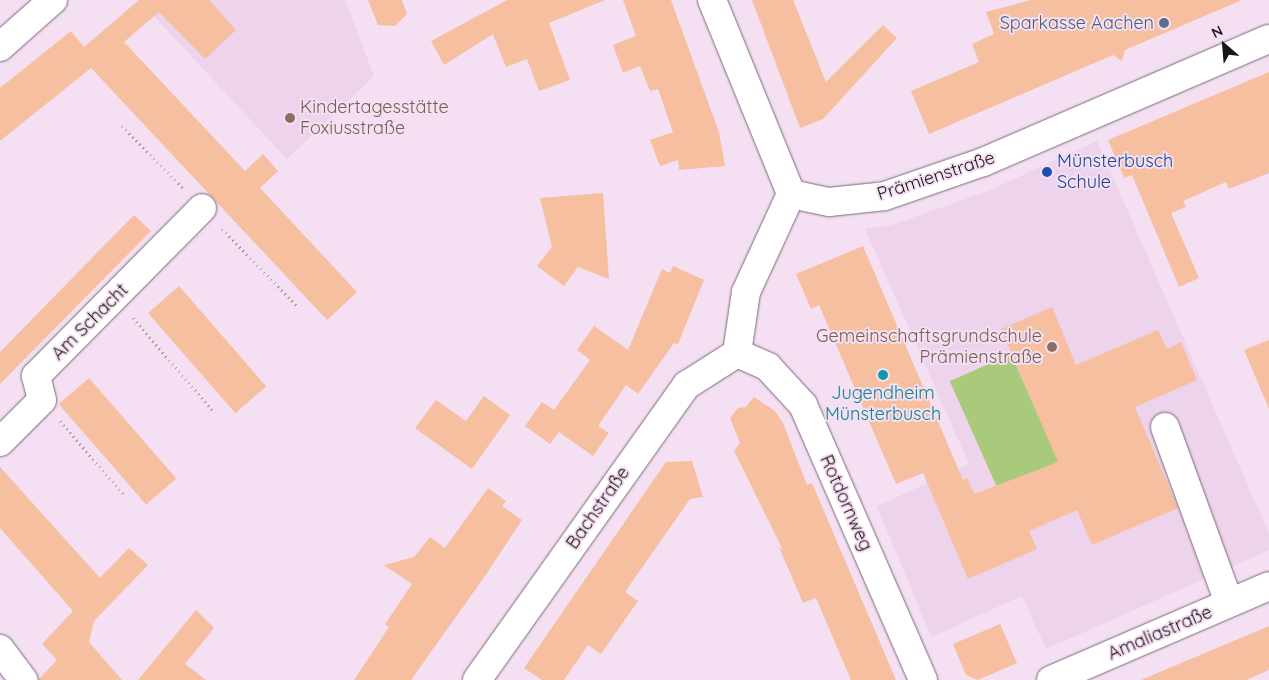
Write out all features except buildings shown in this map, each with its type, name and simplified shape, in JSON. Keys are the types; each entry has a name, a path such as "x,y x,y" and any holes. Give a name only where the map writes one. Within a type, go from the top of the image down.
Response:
{"street":[{"path":"0,47 54,0"},
{"path":"712,0 790,194 746,292 737,353"},
{"name":"Prämienstraße","path":"790,194 829,202 885,196 983,162 1269,39"},
{"name":"Am Schacht","path":"42,400 36,376 202,208"},
{"name":"Bachstraße","path":"477,680 687,385 737,353"},
{"name":"Rotdornweg","path":"737,353 768,367 803,405 923,680"},
{"path":"0,442 42,400"},
{"path":"1165,427 1229,603"},
{"name":"Amaliastraße","path":"1051,680 1269,586"},
{"path":"0,649 23,680"}],"path":[{"path":"115,296 212,410"},
{"path":"42,400 124,495"}],"shaded area":[{"name":"Kindertagesstätte Foxiusstraße","path":"139,0 345,0 374,76 287,159"},
{"name":"Gemeinschaftsgrundschule Prämienstraße","path":"1097,141 1269,534 1269,550 1046,649 1022,596 931,637 877,506 969,464 865,229 892,225 988,191"}],"green space":[{"path":"1011,354 1059,462 998,489 950,381"}],"place":[{"name":"Sparkasse Aachen","path":"1164,23"},
{"name":"Kindertagesstätte Foxiusstraße","path":"290,118"},
{"name":"Münsterbusch Schule","path":"1047,172"},
{"name":"Gemeinschaftsgrundschule Prämienstraße","path":"1052,347"},
{"name":"Jugendheim Münsterbusch","path":"883,375"}]}
